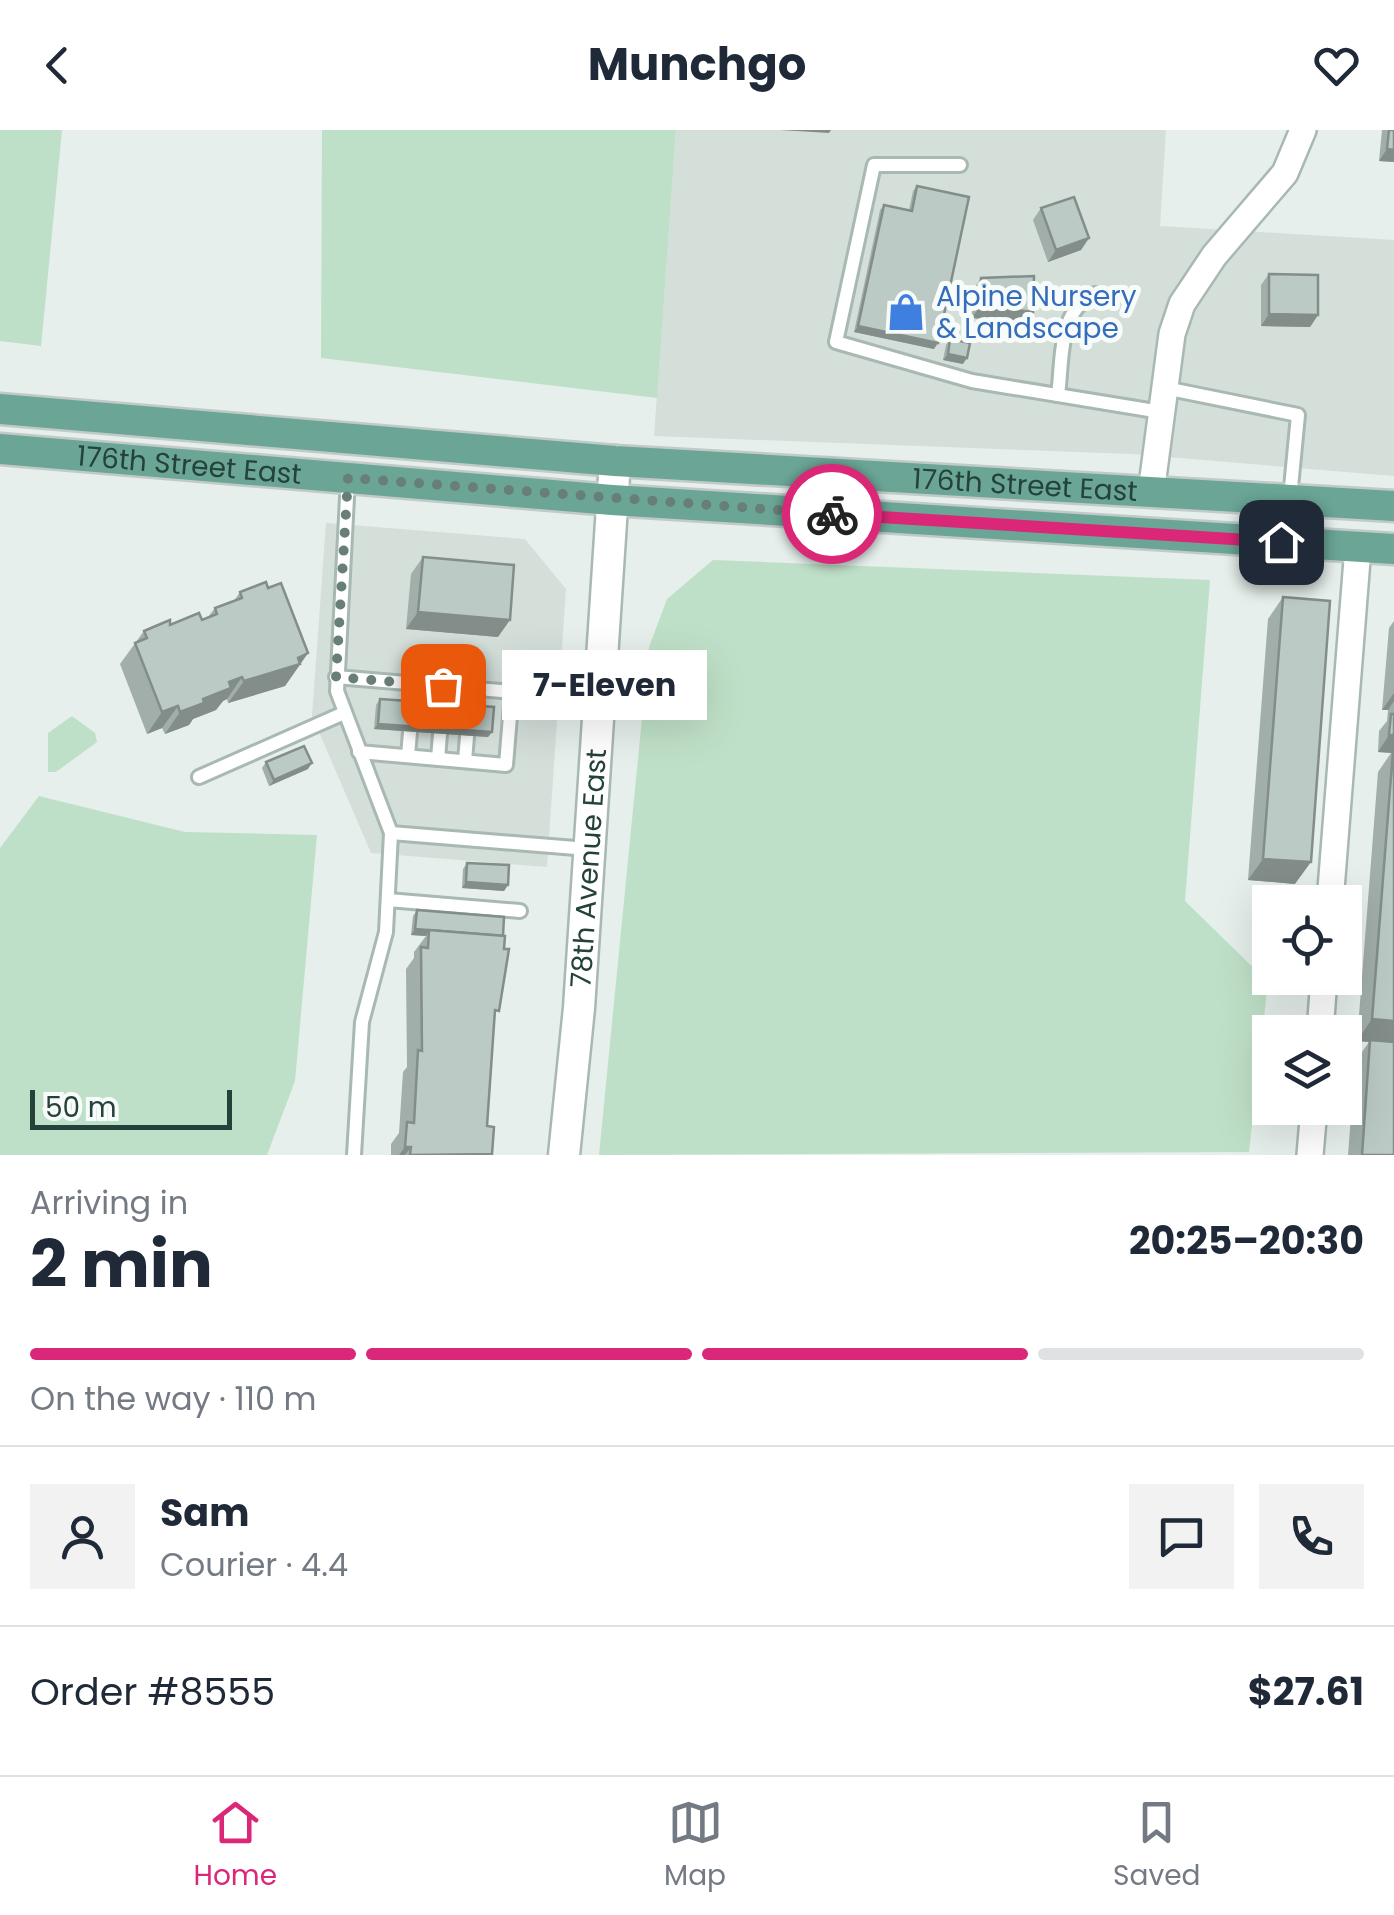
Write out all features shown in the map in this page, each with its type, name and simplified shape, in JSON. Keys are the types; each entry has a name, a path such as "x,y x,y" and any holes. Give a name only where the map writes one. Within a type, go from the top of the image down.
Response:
{"main road":[{"name":"176th Street East","path":"0,409 615,462 1394,506"},
{"name":"176th Street East","path":"0,449 612,500 1394,549"}],"street":[{"path":"1151,492 1172,334 1182,304 1214,256 1284,172 1303,130"},
{"name":"78th Avenue East","path":"564,1155 615,462"},
{"path":"1331,885 1358,547"},
{"path":"1310,1155 1313,1125"}],"lane":[{"path":"960,165 874,165 836,342 954,377 1058,395 1163,400 1298,415 1290,500"},
{"path":"1058,395 1068,318 1096,294"},
{"path":"348,478 336,677 344,713 391,833 386,932 362,1022 354,1155"},
{"path":"336,677 470,695 512,692 506,765 359,752"},
{"path":"199,778 344,713"},
{"path":"408,756 410,732"},
{"path":"438,759 440,734"},
{"path":"465,761 467,736"},
{"path":"391,833 589,849"},
{"path":"388,900 520,911"}],"shaded area":[{"name":"Alpine Nursery & Landscape","path":"676,130 1166,130 1160,226 1394,240 1394,476 1131,454 654,436"},
{"path":"326,523 525,539 566,589 547,867 371,853 312,716"}],"green space":[{"path":"0,130 62,130 41,346 0,341"},
{"path":"322,130 676,130 657,398 321,358"},
{"path":"713,560 1210,580 1185,901 1252,966 1252,995 1267,995 1264,1015 1252,1015 1249,1152 599,1155 649,647 667,599"},
{"path":"72,716 95,733 97,742 56,772 48,772 48,733"},
{"path":"39,796 185,832 317,835 295,1081 267,1155 0,1155 0,848"}],"building":[{"path":"1389,130 1394,130 1394,150 1387,149"},
{"path":"917,186 969,197 938,343 858,326 884,205 912,211"},
{"path":"1074,197 1089,238 1056,250 1041,208"},
{"path":"1269,274 1318,275 1318,315 1269,314"},
{"path":"1034,276 1033,312 980,306 981,278"},
{"path":"950,339 970,343 967,358 948,354"},
{"path":"423,557 514,565 510,620 418,612"},
{"path":"266,582 268,588 281,583 308,653 298,658 300,664 244,681 242,677 229,682 231,688 203,699 204,703 180,712 178,706 162,712 135,643 147,638 144,631 199,613 202,620 217,614 215,608 242,598 240,592"},
{"path":"1283,597 1330,601 1311,862 1263,859"},
{"path":"380,699 494,707 492,732 378,724"},
{"path":"1394,714 1394,735 1389,735"},
{"path":"304,746 312,763 274,780 266,762"},
{"path":"1394,751 1394,1021 1372,1019"},
{"path":"467,863 509,865 508,885 466,882"},
{"path":"417,910 504,917 503,936 415,929"},
{"path":"429,930 505,936 504,949 509,949 499,1011 495,1010 487,1126 494,1127 492,1154 410,1155 411,1147 405,1147 407,1122 414,1123 418,1050 422,1051 421,947 428,948"},
{"path":"1370,1040 1394,1042 1394,1155 1362,1155"}],"way so far":[{"path":"443,686 336,677 348,478 832,514"}],"place":[{"name":"Alpine Nursery & Landscape","path":"906,312"},
{"name":"7-Eleven","path":"443,686"}],"route":[{"path":"832,514 1281,542"}]}
